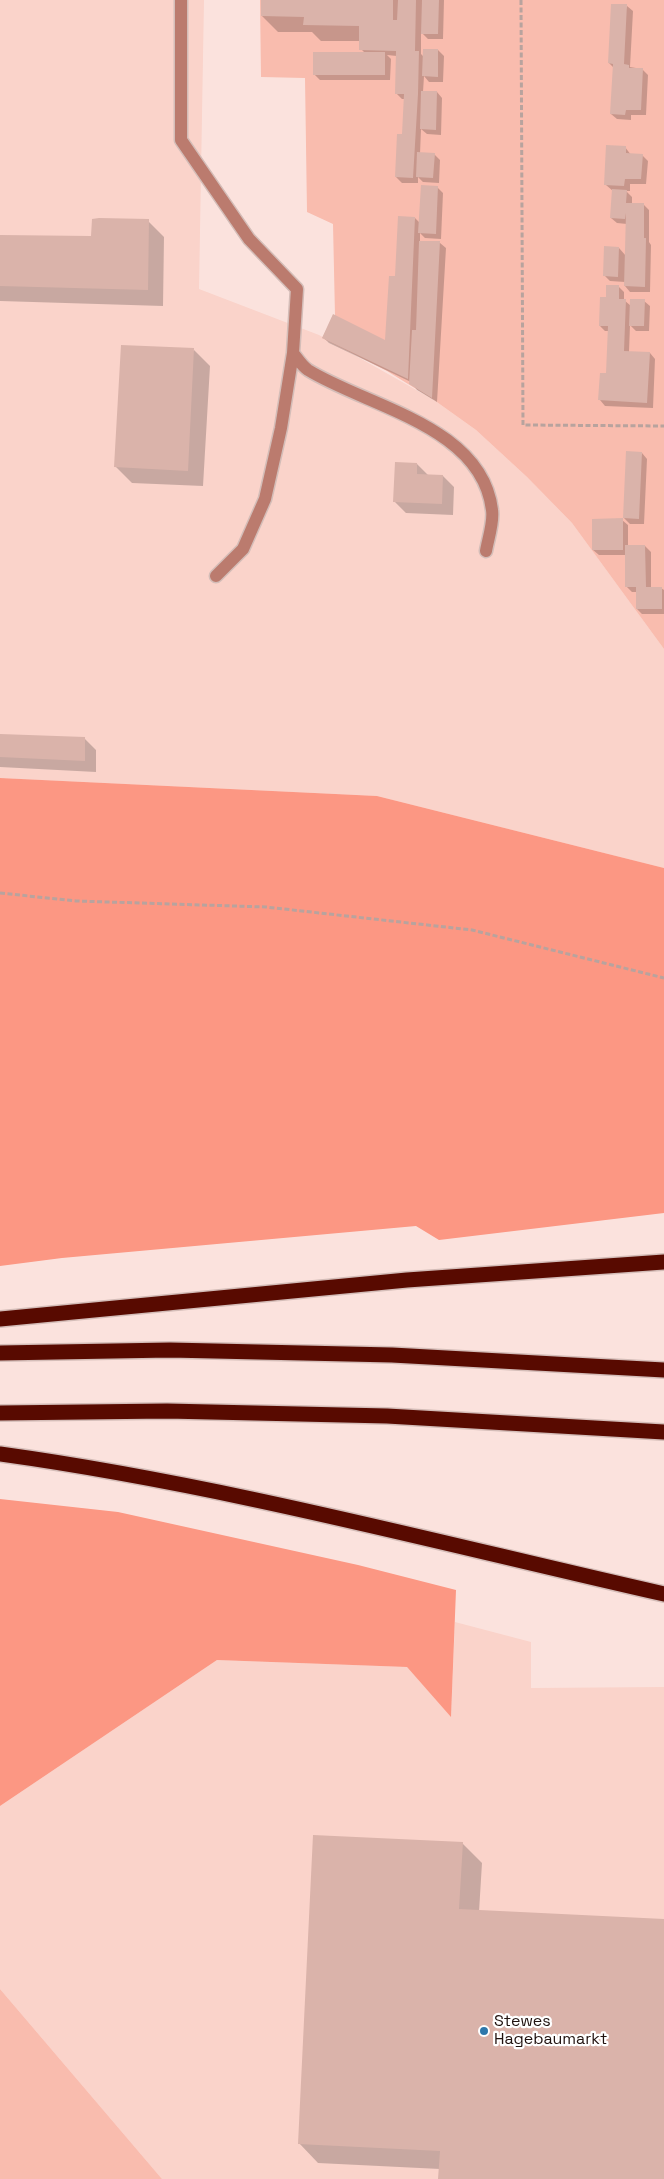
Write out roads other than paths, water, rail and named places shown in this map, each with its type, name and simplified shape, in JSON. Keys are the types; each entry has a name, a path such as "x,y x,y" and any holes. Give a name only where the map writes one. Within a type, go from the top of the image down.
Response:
{"highway":[{"path":"0,1319 407,1280 664,1262"},
{"path":"0,1353 170,1350 382,1355 664,1370"},
{"path":"0,1414 167,1411 387,1416 664,1432"},
{"path":"0,1454 163,1481 312,1512 664,1594"}],"lane":[{"path":"182,0 180,140 249,238 297,289 293,353 281,428 265,499 242,549 216,576"},
{"path":"293,353 306,369 421,423 460,450 483,478 492,511 486,551"}],"place":[{"name":"Stewes Hagebaumarkt","path":"484,2031"}]}
